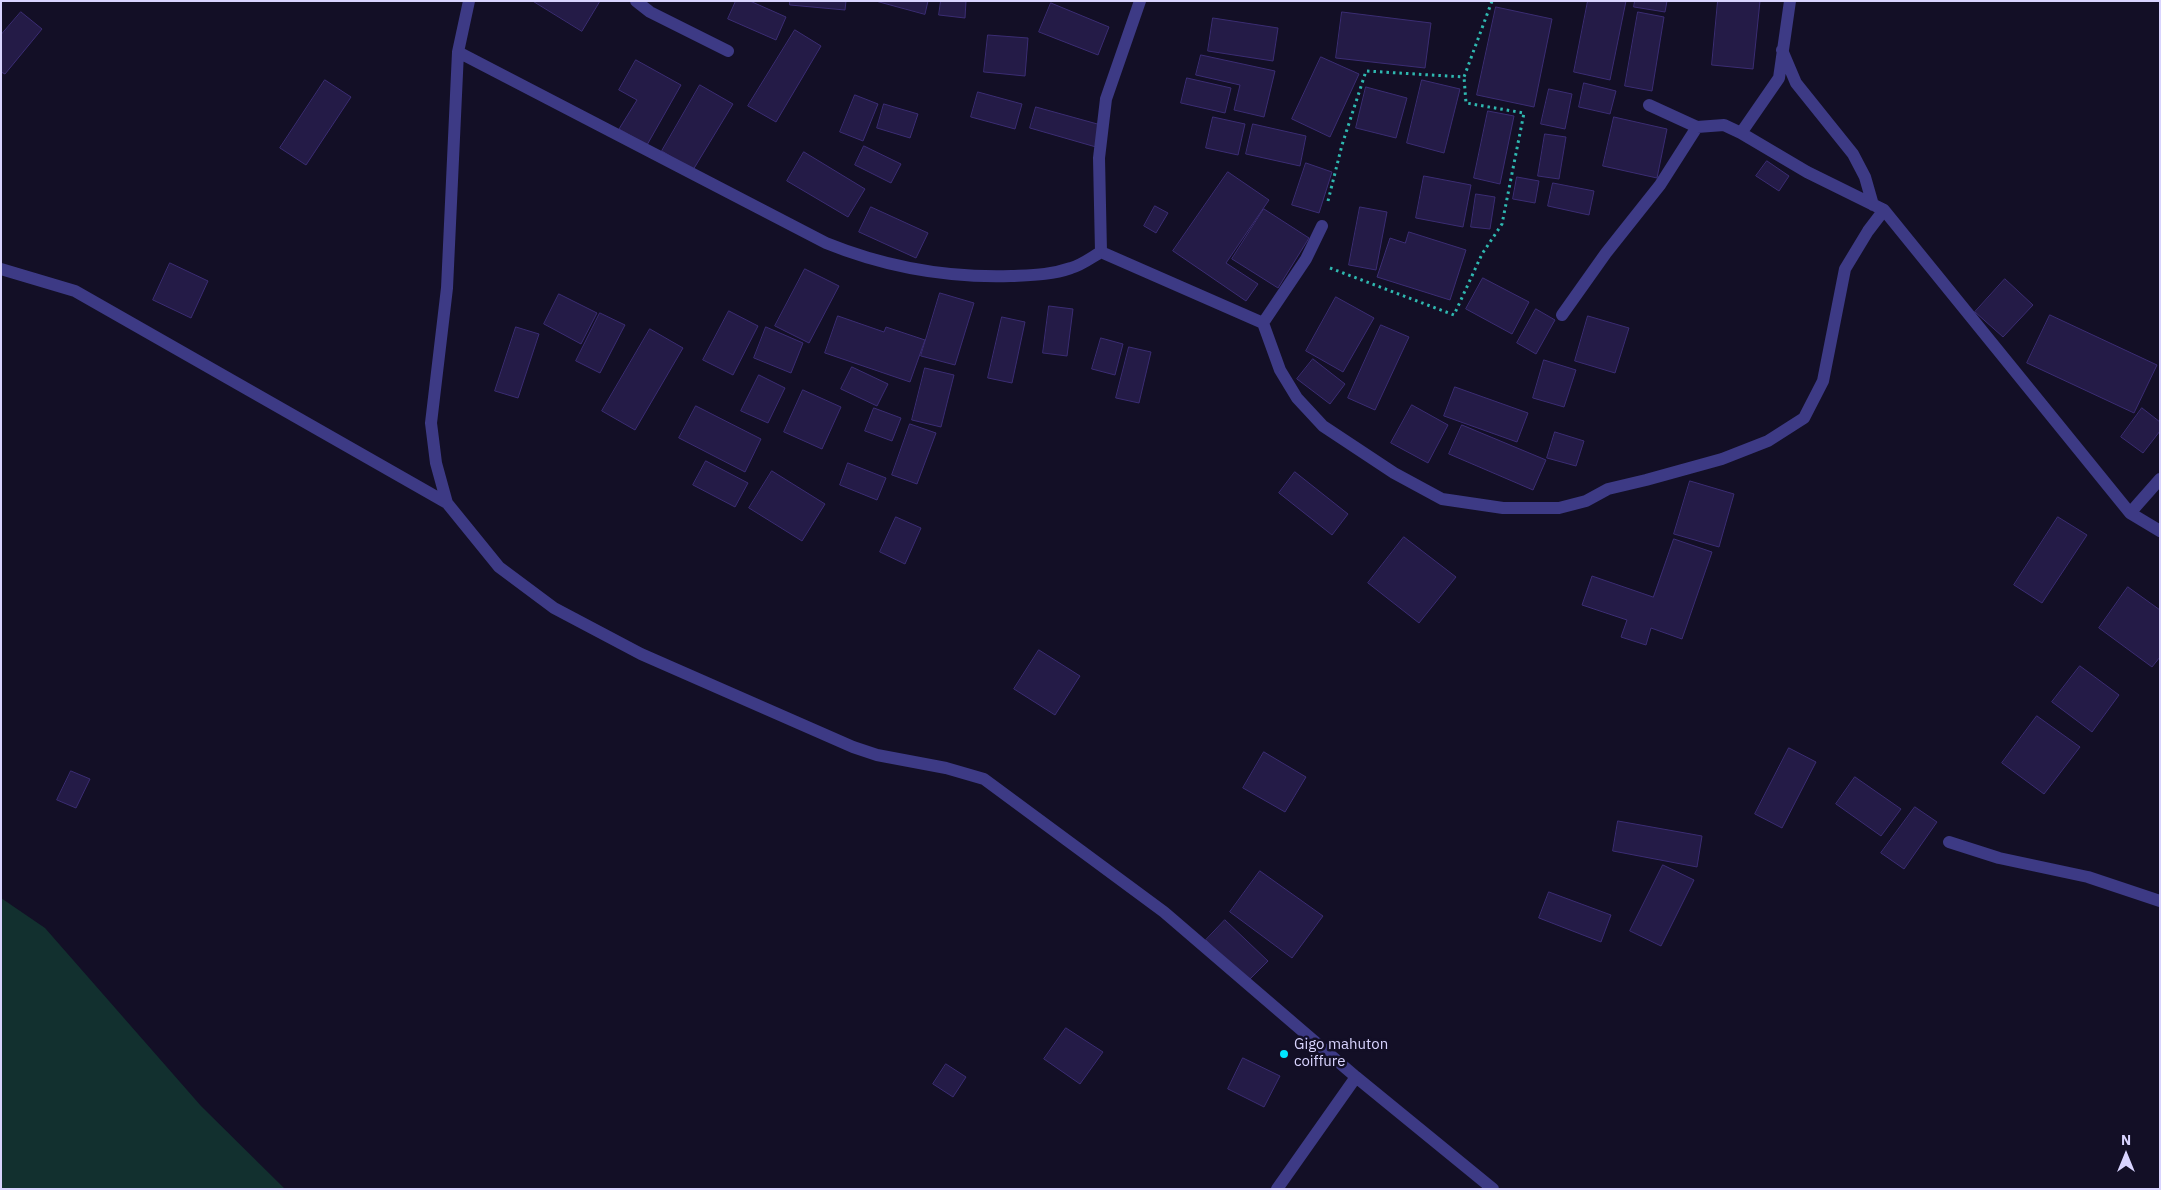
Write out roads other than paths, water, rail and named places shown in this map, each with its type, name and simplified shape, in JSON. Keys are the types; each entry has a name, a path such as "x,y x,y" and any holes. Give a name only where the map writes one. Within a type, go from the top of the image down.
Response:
{"street":[{"path":"448,503 436,463 431,423 447,288 458,52 470,1"},
{"path":"636,1 650,12 728,51"},
{"path":"1101,252 1099,158 1106,99 1140,1"},
{"path":"1741,133 1779,78 1790,1"},
{"path":"1782,50 1796,83 1853,154 1879,208 2130,513 2160,531"},
{"path":"458,52 826,243 874,260 928,272 978,277 1045,275 1073,268 1101,252"},
{"path":"1649,105 1697,127 1724,125 1807,172 1879,208"},
{"path":"1562,315 1606,253 1660,185 1697,127"},
{"path":"1101,252 1263,323 1280,370 1297,398 1323,426 1394,473 1442,499 1503,508 1558,508 1586,501 1608,489 1722,459 1768,440 1804,418 1823,381 1845,269 1868,231 1879,208"},
{"path":"1263,323 1306,259 1322,226"},
{"path":"1,269 75,291 448,503 499,567 554,608 641,654 853,746 878,755 946,768 984,779 1164,912 1356,1077 1493,1189"},
{"path":"2130,513 2160,479"},
{"path":"1949,842 1999,858 2088,877 2160,901"},
{"path":"1277,1189 1356,1077"}],"place":[{"name":"Gigo mahuton coiffure","path":"1284,1054"}]}
